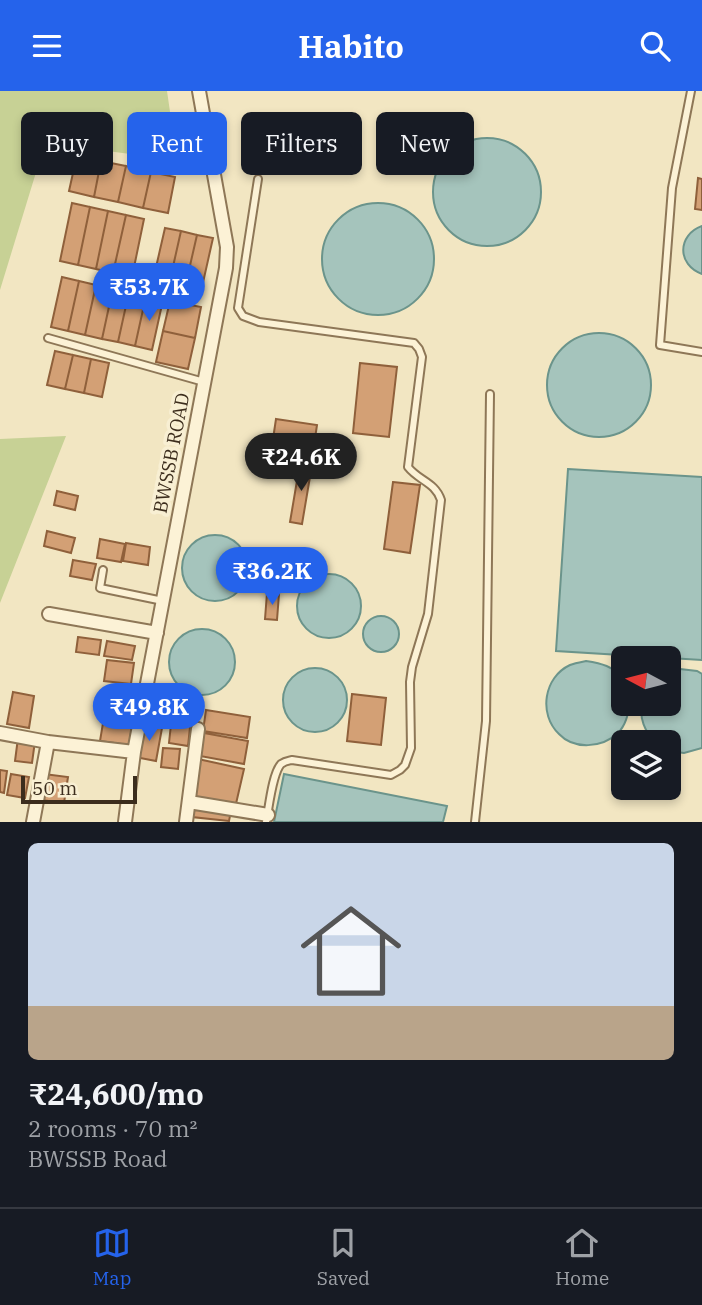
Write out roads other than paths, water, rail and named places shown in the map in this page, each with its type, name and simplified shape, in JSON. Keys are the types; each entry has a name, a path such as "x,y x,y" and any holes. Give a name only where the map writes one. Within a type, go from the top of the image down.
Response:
{"street":[{"name":"BWSSB ROAD","path":"125,822 134,752 226,268 227,247 200,91"},
{"path":"49,614 157,633"},
{"path":"186,822 198,729"},
{"path":"0,733 48,742 134,752"},
{"path":"33,822 48,742"},
{"path":"189,802 267,818"}],"lane":[{"path":"691,91 672,188 660,345 702,352"},
{"path":"258,179 238,308 243,316 259,322 414,343 422,357 408,467 414,475 436,488 441,500 428,614 412,667 411,748 405,765 391,775 292,760 284,762 276,773 267,818"},
{"path":"48,338 204,382"},
{"path":"475,822 486,720 490,394"},
{"path":"103,570 100,588 163,601"}],"water":[{"path":"476,139 498,139 517,147 532,162 540,181 540,203 532,222 517,237 498,245 476,245 457,237 442,222 434,203 436,175 474,175"},
{"path":"378,203 400,207 418,219 430,237 434,259 430,281 418,299 400,311 378,315 356,311 338,299 326,281 322,259 326,237 338,219 356,207"},
{"path":"702,226 702,274 688,264 683,250 688,236"},
{"path":"599,333 619,337 636,348 647,365 651,385 647,405 636,422 619,433 599,437 579,433 562,422 551,405 547,385 551,365 562,348 579,337"},
{"path":"568,469 702,477 702,660 681,659 681,646 611,646 611,654 556,651"},
{"path":"215,535 228,538 238,545 245,555 248,568 245,581 238,591 228,598 215,601 202,598 192,591 185,581 182,568 185,555 192,545 202,538"},
{"path":"323,574 335,574 352,583 359,594 359,618 352,629 335,638 323,638 311,633 302,624 297,612 297,600 302,588 311,579"},
{"path":"381,616 394,621 399,634 394,647 381,652 368,647 363,634 368,621"},
{"path":"202,629 215,632 225,639 232,649 235,662 232,675 225,685 215,692 202,695 189,692 179,685 172,675 169,662 172,649 179,639 189,632"},
{"path":"586,661 611,668 611,716 627,716 620,730 611,730 611,738 604,742 588,745 572,743 552,726 546,707 547,697 554,678 570,665"},
{"path":"315,668 327,670 338,677 345,688 345,712 338,723 327,730 315,732 303,730 292,723 285,712 283,700 285,688 292,677 303,670"},
{"path":"681,669 702,674 702,748 681,753 681,730 646,730 641,716 681,716"},
{"path":"284,774 447,806 443,822 274,822"}]}
